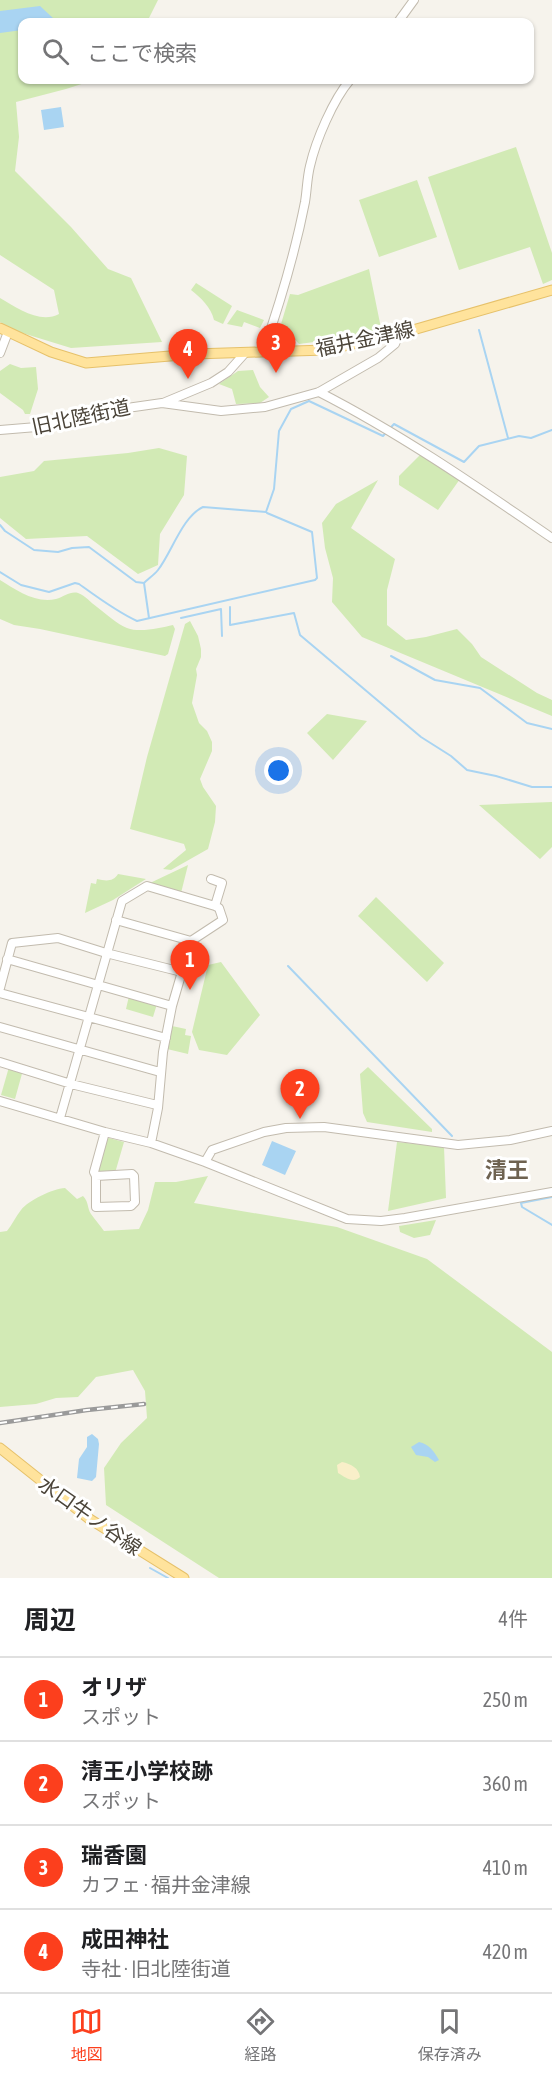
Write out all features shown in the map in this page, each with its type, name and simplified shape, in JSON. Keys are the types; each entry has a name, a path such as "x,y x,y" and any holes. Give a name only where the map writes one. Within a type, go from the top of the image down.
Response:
{"main road":[{"name":"福井金津線","path":"4,330 51,352 86,363 194,354 326,350 399,334 552,290"},
{"name":"水口牛ノ谷線","path":"0,1448 88,1518 184,1578"}],"street":[{"path":"401,18 414,0"},
{"path":"263,352 285,285 305,202 310,165 329,114 346,84"},
{"path":"0,353 4,330"},
{"name":"旧北陸街道","path":"162,403 221,411 265,407 319,392 378,358 395,344 399,334"},
{"name":"旧北陸街道","path":"0,430 61,425 113,410 162,403 211,383 228,372 244,353"},
{"path":"319,392 371,419 419,448 552,538"},
{"path":"211,879 222,883 215,906"},
{"path":"60,1119 122,901 147,886 215,906 224,916 223,920 191,941 172,1006 160,1072 151,1143"},
{"path":"116,920 191,941"},
{"path":"0,988 12,943 58,938 182,972"},
{"path":"8,959 172,1006"},
{"path":"0,993 166,1038"},
{"path":"0,1027 160,1072"},
{"path":"0,1062 71,1084 157,1105"},
{"path":"0,1101 151,1143 206,1162 347,1219 381,1221 405,1218 552,1191"},
{"path":"206,1162 212,1150 264,1132 286,1128 324,1127 458,1145 510,1140 552,1131"},
{"path":"96,1176 132,1174 135,1202 131,1206 96,1207 94,1172 105,1132"}],"green space":[{"path":"0,0 158,0 149,18 18,18 18,84 82,84 16,102 19,137 15,171 71,227 108,269 131,278 162,342 71,348 19,332 0,322 0,298 36,316 52,317 59,314 54,290 0,255"},
{"path":"516,147 552,253 552,280 543,284 530,247 459,270 428,177"},
{"path":"417,180 437,237 379,257 359,200"},
{"path":"369,269 382,333 299,344 281,324 290,294 298,295"},
{"path":"196,283 232,306 223,324 214,320 208,307 191,290"},
{"path":"237,310 264,320 260,328 244,322 242,327 227,324"},
{"path":"10,364 21,368 36,367 38,389 30,414 25,414 0,393 0,371"},
{"path":"253,370 260,387 269,397 260,403 236,404 232,389 219,384 238,371"},
{"path":"159,448 187,456 184,495 160,534 158,565 138,574 87,536 26,539 0,518 0,477 34,471 44,461"},
{"path":"420,455 460,479 438,510 399,485 399,476"},
{"path":"378,480 351,528 395,559 387,590 387,625 406,640 457,629 481,657 552,700 552,716 362,637 332,602 333,578 325,548 322,523 336,504"},
{"path":"0,580 26,595 41,600 56,599 70,593 78,593 127,628 150,630 173,625 175,629 168,654 165,656 14,625 0,619"},
{"path":"190,621 198,636 201,649 192,703 199,723 207,731 212,742 212,751 200,779 216,806 215,822 208,849 171,870 163,869 186,850 184,844 130,829 147,757 185,624"},
{"path":"327,714 367,721 333,760 307,733"},
{"path":"552,802 552,847 540,859 479,805"},
{"path":"188,865 181,893 150,883"},
{"path":"118,874 146,879 113,900 85,913 91,883 96,884 97,879 112,880"},
{"path":"376,897 444,963 427,982 358,916"},
{"path":"221,962 260,1015 227,1055 199,1050 192,1032 208,965"},
{"path":"129,996 157,1004 153,1017 126,1009"},
{"path":"172,1026 186,1029 185,1035 191,1036 188,1054 167,1049"},
{"path":"9,1067 23,1070 15,1099 1,1095"},
{"path":"368,1067 432,1129 432,1132 367,1122 363,1113 360,1074"},
{"path":"106,1139 124,1142 115,1173 101,1174 97,1169"},
{"path":"397,1142 444,1147 446,1198 388,1211"},
{"path":"208,1176 194,1203 337,1227 427,1259 552,1352 552,1578 219,1578 106,1505 104,1468 121,1443 147,1418 145,1391 133,1370 96,1377 78,1397 56,1398 36,1404 0,1407 0,1232 7,1231 29,1202 47,1193 65,1188 77,1199 83,1196 91,1214 104,1231 139,1229 148,1210 155,1182 176,1182"},
{"path":"436,1220 430,1235 414,1238 400,1232 399,1226"}],"sand":[{"path":"342,1462 354,1467 360,1477 352,1480 338,1473 337,1465"}],"water":[{"path":"40,6 53,18 18,18 18,31 0,33 0,11"},
{"path":"61,107 64,127 44,130 41,110"},
{"path":"272,1141 296,1151 285,1175 262,1165"},
{"path":"92,1434 98,1439 99,1444 96,1477 92,1481 77,1478 79,1459 87,1447 87,1437"},
{"path":"419,1442 431,1448 439,1460 435,1462 428,1457 416,1455 411,1447"}],"waterway":[{"path":"479,330 508,438"},
{"path":"0,525 5,531 34,550 58,552 89,547 136,582 144,583 163,563 189,519 203,507 266,512 274,489 279,431 291,409 309,401 383,436 394,424 464,462 479,446 519,436 531,438 552,430"},
{"path":"0,572 21,585 49,592 75,583 79,584 137,621 315,580 317,578 312,532 267,513"},
{"path":"144,583 149,618"},
{"path":"230,607 230,625 294,613 300,635 421,737 451,756 467,770 532,787 552,787"},
{"path":"181,618 221,609 222,636"},
{"path":"391,656 435,680 480,688 527,723 552,729"},
{"path":"288,966 452,1136"},
{"path":"552,1197 521,1203 522,1207 552,1225"},
{"path":"150,1568 168,1578"}],"railway":[{"path":"0,1423 144,1404"}],"place":[{"name":"瑞香園","path":"276,373"},
{"name":"成田神社","path":"188,379"},
{"name":"オリザ","path":"190,990"},
{"name":"清王小学校跡","path":"300,1119"}],"district":[{"name":"清王","path":"507,1170"}]}
